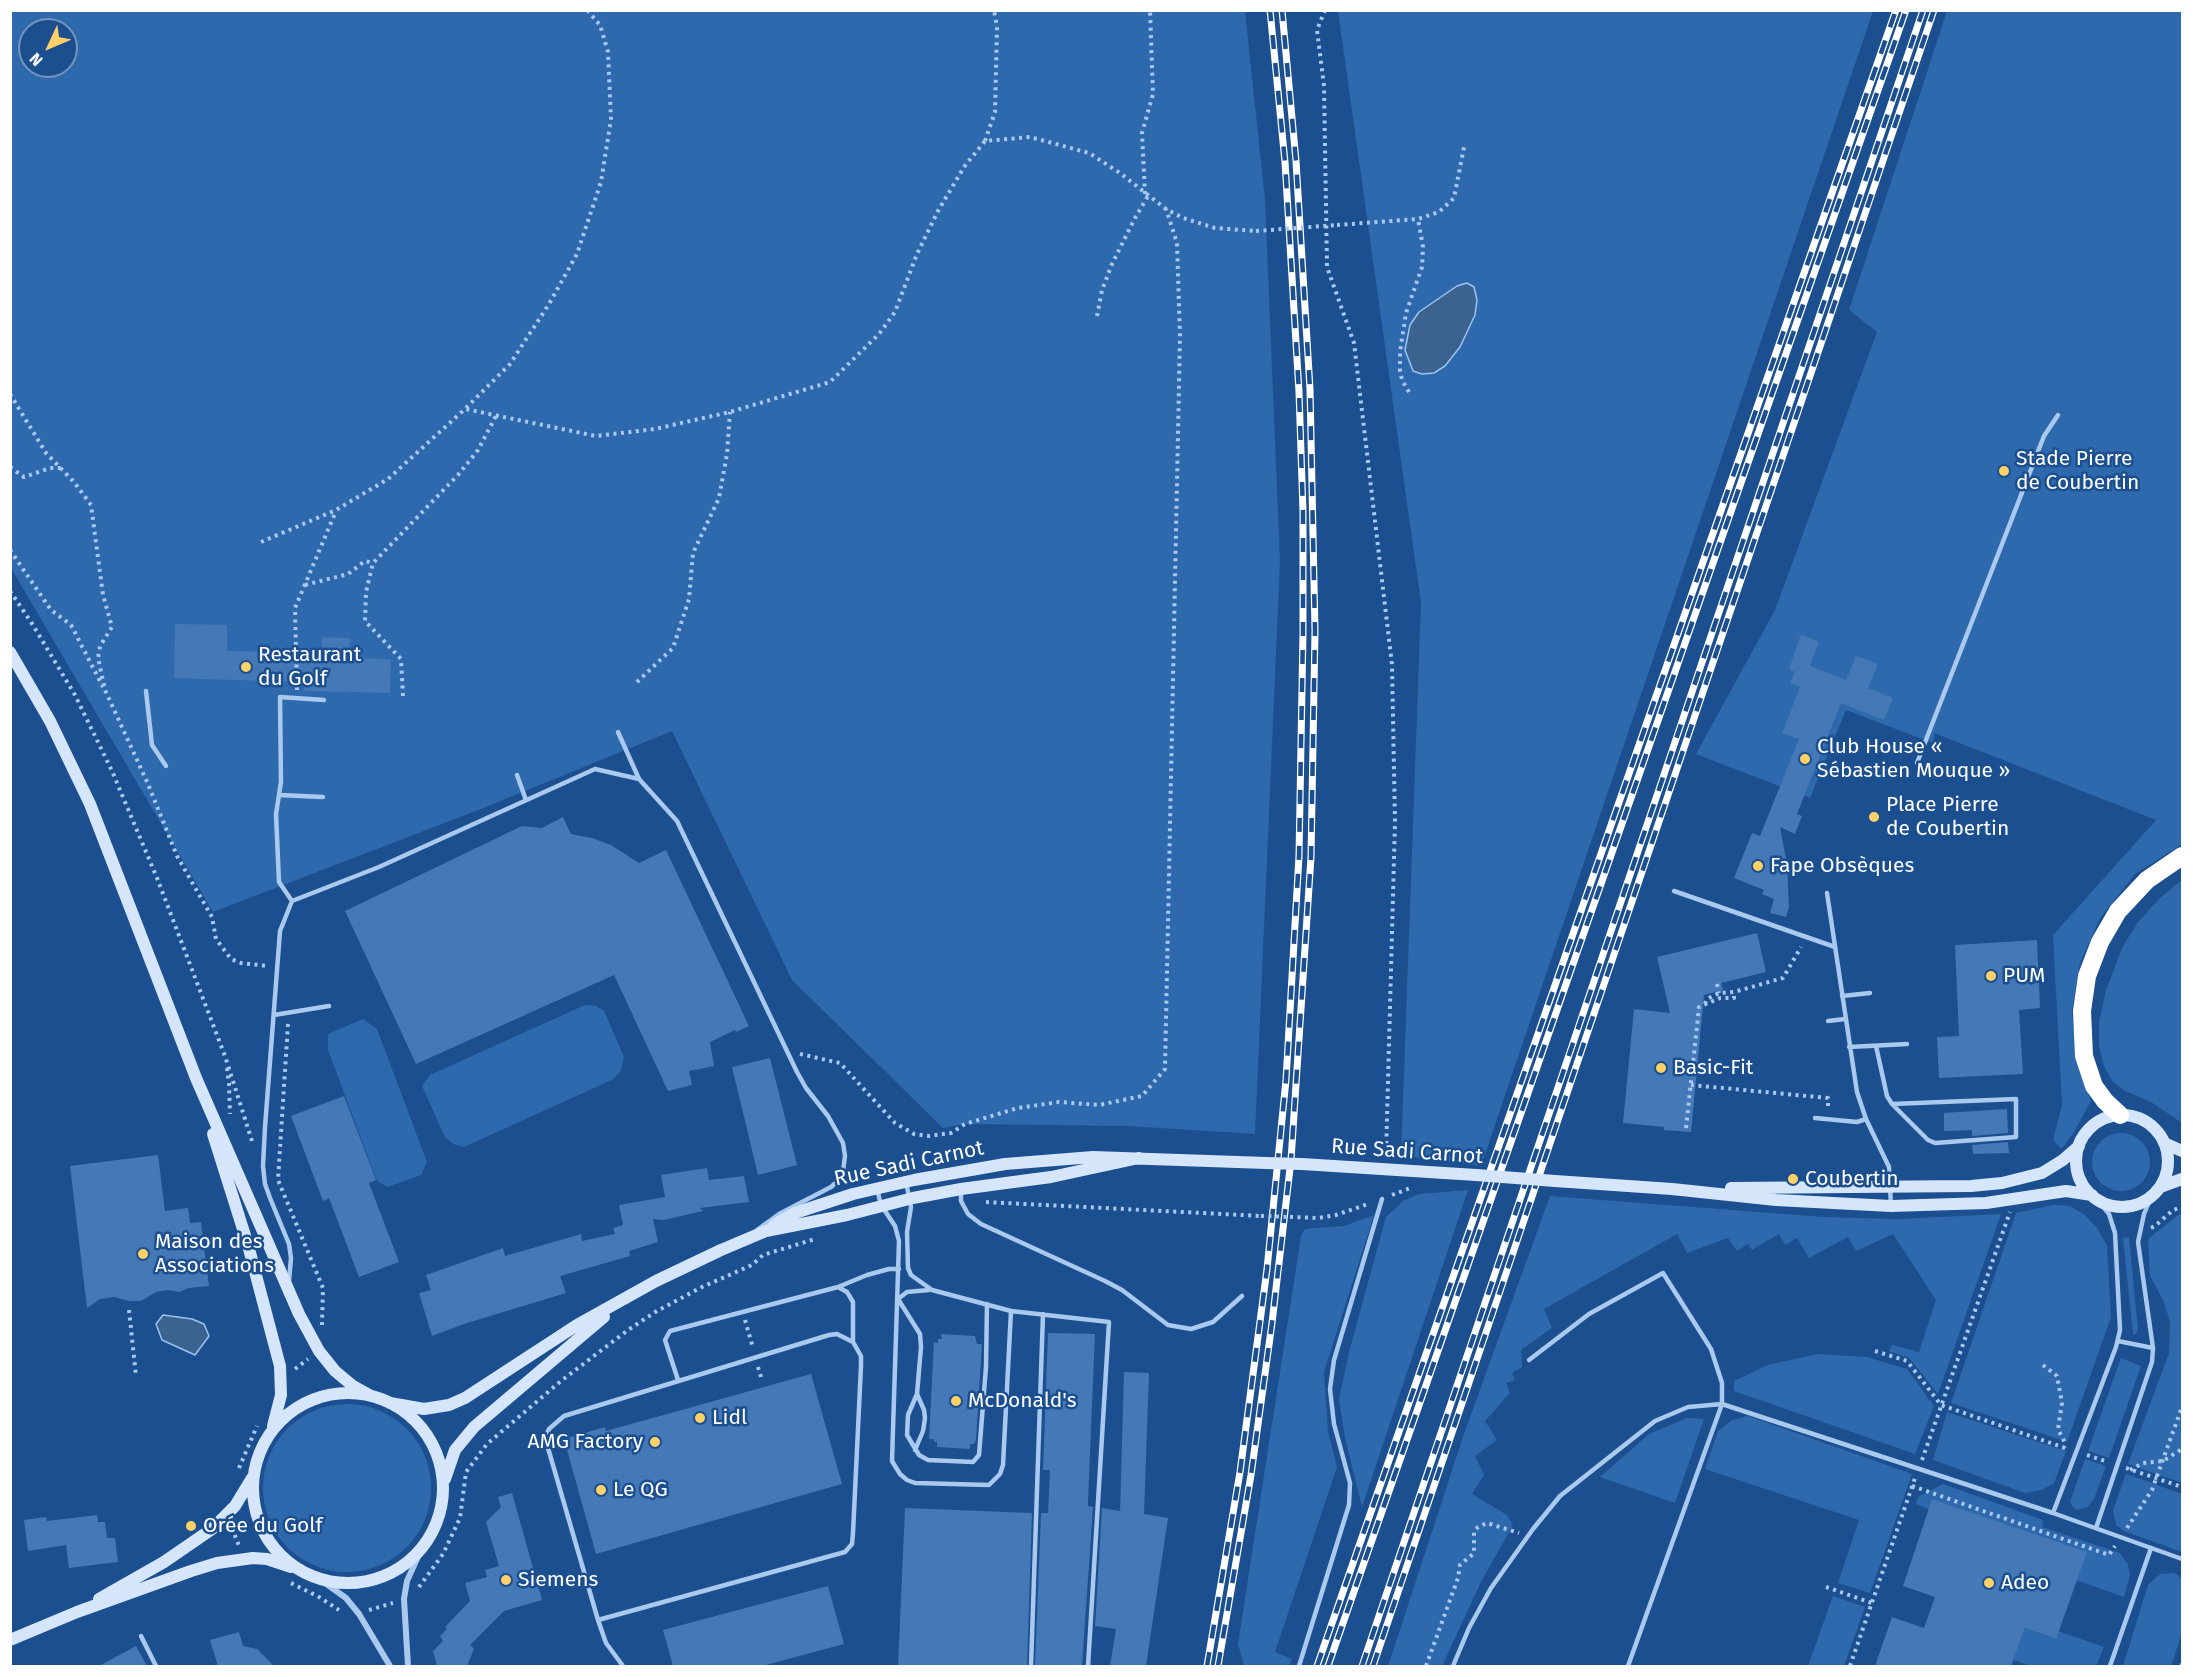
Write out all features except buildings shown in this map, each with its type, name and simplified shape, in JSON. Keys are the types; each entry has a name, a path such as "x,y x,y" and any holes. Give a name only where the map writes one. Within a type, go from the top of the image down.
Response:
{"highway":[{"path":"2120,1115 2098,1093 2084,1056 2082,1011 2087,976 2100,942 2118,911 2147,880 2182,856"}],"main road":[{"path":"10,652 50,721 90,804 196,1078 288,1290 319,1351 343,1379 371,1396 407,1413 427,1434 440,1461 444,1490 439,1517 432,1534 421,1550 400,1569 374,1580 346,1583 318,1578 267,1559 245,1559 191,1570 77,1612 10,1640"},
{"path":"77,1612 178,1553 226,1516 243,1494 254,1474 278,1410 282,1378 276,1346 248,1245 196,1078"},
{"path":"2156,1191 2165,1176 2168,1165 2164,1143 2154,1128 2144,1120 2120,1115 2095,1124 2085,1134 2076,1159 2078,1172 2084,1185 2095,1197 2109,1205 2122,1207 2141,1203 2156,1191 2182,1179"},
{"path":"2164,1143 2182,1151"},
{"name":"Rue Sadi Carnot","path":"1672,1189 1971,1186 2026,1178 2050,1170 2079,1146"},
{"name":"Rue Sadi Carnot","path":"390,1403 424,1409 449,1405 465,1398 577,1324 675,1272 766,1231 795,1213 877,1188 975,1169 1028,1162 1093,1157 1302,1164 1672,1189 1776,1200 1891,1206 1986,1203 2066,1191 2095,1197"},
{"name":"Rue Sadi Carnot","path":"766,1231 847,1215 910,1199 961,1195 1139,1158"},
{"name":"Rue Sadi Carnot","path":"444,1490 450,1460 467,1434 624,1300"},
{"path":"270,1435 291,1412 319,1398 339,1393 371,1396"},
{"path":"254,1474 253,1494 260,1524 277,1551 301,1571"}],"street":[{"path":"408,1666 404,1599 407,1581 421,1550"},
{"path":"318,1578 346,1598 359,1614 390,1666"}],"lane":[{"path":"1917,763 2043,436 2058,415"},
{"path":"146,691 152,745 166,766"},
{"path":"292,901 279,882 276,814 281,782 280,698 324,700"},
{"path":"618,732 639,779 677,821 787,1052 806,1088 828,1116 843,1143 843,1171 839,1180 779,1214 746,1239"},
{"path":"288,1290 291,1258 289,1244 265,1184 264,1166 280,931 292,901 379,867 595,769 639,779"},
{"path":"517,775 526,800"},
{"path":"279,795 323,797"},
{"path":"1674,891 1835,947"},
{"path":"1827,893 1857,1092 1866,1119 1889,1167 1891,1206"},
{"path":"1842,996 1870,993"},
{"path":"274,1015 329,1006"},
{"path":"1828,1021 1845,1019"},
{"path":"1849,1047 1907,1044"},
{"path":"1876,1046 1887,1096 1892,1104 1928,1140 1935,1143 2016,1137 2016,1099 1892,1104"},
{"path":"1815,1118 1857,1122 1866,1119"},
{"path":"906,1182 911,1207 907,1232 908,1268 910,1275 932,1290"},
{"path":"877,1188 881,1205 899,1241 892,1461 906,1480 915,1483 989,1485 1000,1474 1003,1465 1011,1311"},
{"path":"2096,1528 2149,1375 2153,1348 2138,1254 2139,1230 2144,1214 2156,1191"},
{"path":"961,1195 968,1214 981,1224 1122,1290 1168,1325 1191,1329 1213,1322 1242,1296"},
{"path":"2053,1513 2118,1341 2121,1321 2115,1233 2109,1214 2095,1197"},
{"path":"1299,1666 1349,1505 1350,1484 1334,1424 1331,1382 1334,1360 1382,1199"},
{"path":"678,1380 665,1340 670,1331 838,1287 889,1269 899,1269"},
{"path":"1529,1360 1589,1314 1663,1273 1711,1349 1722,1383 1722,1404 1628,1666"},
{"path":"598,1620 845,1552 852,1544 861,1356 853,1342 853,1302 847,1292 838,1287"},
{"path":"898,1299 907,1292 932,1290 1011,1311 1109,1322 1088,1666"},
{"path":"898,1299 920,1334 921,1347 917,1394 908,1415 907,1435 922,1459 928,1460 973,1462 979,1455 986,1367 987,1304"},
{"path":"1031,1666 1043,1314"},
{"path":"623,1666 606,1643 598,1620 546,1436 555,1422 564,1416 829,1335 837,1334 853,1342"},
{"path":"2118,1341 2153,1348"},
{"path":"915,1450 923,1431 925,1418 917,1394"},
{"path":"1453,1666 1469,1628 1491,1588 1527,1537 1560,1496 1655,1421 1688,1407 1722,1404 2053,1513 2182,1559"},
{"path":"2110,1666 2151,1548"},
{"path":"141,1636 156,1666"}],"path":[{"path":"261,542 336,510 388,479 465,409 510,364 549,304 577,254 601,182 611,119 608,52 600,25 587,10"},
{"path":"465,409 596,436 655,429 730,412 830,382 879,334 895,312 917,254 938,211 964,167 985,141 995,112 997,27 994,10"},
{"path":"1096,316 1102,290 1112,264 1147,195 1142,133 1153,94 1150,10"},
{"path":"1325,10 1317,30 1324,86 1327,267 1354,343 1392,665 1395,822 1385,1170"},
{"path":"985,141 1030,137 1089,153 1120,173 1166,209 1183,218 1215,228 1256,231 1418,219 1439,212 1454,198 1464,147"},
{"path":"787,1052 840,1063 895,1123 914,1134 929,1136 951,1133 965,1124 1018,1108 1059,1102 1099,1105 1142,1096 1165,1069 1180,336 1177,243 1166,209"},
{"path":"1409,392 1402,380 1400,352 1406,313 1422,267 1423,247 1418,219"},
{"path":"10,394 46,453 91,505 103,595 112,627 100,646 99,658 105,690"},
{"path":"638,682 673,648 689,599 693,553 719,498 727,454 730,412"},
{"path":"403,696 401,659 365,621 366,592 373,563 458,475 478,450 497,414"},
{"path":"10,467 24,477 50,468 61,468"},
{"path":"297,698 296,608 336,510"},
{"path":"10,550 51,610 71,625 105,690 148,784 177,856 212,917 216,939 231,959 241,963 278,966"},
{"path":"305,585 348,574 365,561 373,563"},
{"path":"10,591 75,695 112,771 157,878 225,1056 256,1160 278,1180 323,1288 322,1328"},
{"path":"1705,1004 1707,999 1719,993 1734,992 1783,978 1805,938"},
{"path":"1717,984 1719,993"},
{"path":"1686,1128 1691,1084 1691,1057 1699,1007 1720,998 1734,998 1734,992"},
{"path":"278,1180 289,1014"},
{"path":"1691,1084 1828,1098 1827,1109 1830,1112"},
{"path":"961,1195 1319,1218 1336,1215 1382,1199"},
{"path":"2139,1230 2156,1226 2173,1210 2182,1207"},
{"path":"1851,1666 1912,1486 2011,1209"},
{"path":"129,1310 136,1376"},
{"path":"743,1311 761,1377"},
{"path":"282,1378 319,1351"},
{"path":"1875,1351 1907,1361 1941,1405 2182,1487"},
{"path":"2043,1365 2057,1376 2062,1402 2058,1429 2065,1443 2064,1448"},
{"path":"1912,1486 2109,1555 2152,1490 2182,1407"},
{"path":"237,1472 259,1422"},
{"path":"289,1582 340,1611 348,1610 359,1614 404,1599 416,1591 442,1554 460,1518 466,1472 488,1444"},
{"path":"2130,1470 2143,1463 2163,1461 2182,1449"},
{"path":"226,1516 245,1559"},
{"path":"1426,1666 1461,1564 1474,1553 1474,1532 1478,1527 1487,1523 1502,1526 1527,1537"},
{"path":"1826,1587 1872,1603"}],"shaded area":[{"path":"10,11 1245,11 1265,200 1280,561 1255,1134 1128,1126 965,1124 943,1128 792,980 672,731 481,809 213,912 11,568"},
{"path":"1338,11 1873,11 1481,1166 1401,1155 1421,603"},
{"name":"Stade Pierre de Coubertin","path":"1947,11 2182,11 2182,844 2135,874 2100,918 2080,963 2072,1011 2077,1062 2091,1101 2062,1149 2053,1140 2062,1105 2053,935 2156,820 1934,733 1935,744 1846,710 1810,798 1696,754 1775,610 1877,332 1849,310"},
{"path":"1467,283 1474,287 1477,300 1475,315 1460,347 1445,366 1434,373 1422,374 1413,371 1405,350 1410,325 1419,312 1457,286"},
{"path":"2182,880 2182,1123 2151,1102 2125,1091 2113,1082 2104,1066 2099,1046 2099,1022 2106,990 2123,946 2138,922 2160,898"},
{"path":"585,1005 596,1006 604,1011 624,1057 621,1070 614,1079 464,1147 453,1144 445,1137 422,1086 430,1075"},
{"path":"363,1019 377,1029 427,1162 421,1175 388,1187 377,1181 328,1050 328,1034"},
{"path":"2121,1133 2132,1135 2145,1146 2150,1162 2148,1173 2137,1186 2121,1191 2110,1189 2097,1178 2092,1162 2094,1151 2105,1138"},
{"path":"1468,1190 1362,1507 1345,1438 1339,1399 1349,1352 1386,1217 1403,1201 1419,1194"},
{"path":"1550,1196 1824,1217 1898,1219 2001,1214 1938,1394 1909,1358 1889,1351 1892,1345 1919,1352 1936,1300 1893,1234 1856,1251 1848,1237 1809,1258 1797,1238 1785,1245 1779,1234 1752,1250 1748,1244 1737,1251 1728,1238 1687,1253 1677,1234 1544,1309 1552,1328 1521,1350 1522,1367 1512,1373 1515,1380 1506,1383 1510,1393 1485,1421 1497,1440 1475,1456 1484,1475 1472,1494 1507,1515 1513,1525 1481,1582 1442,1666 1388,1666 1464,1434"},
{"path":"2053,1205 2070,1206 2085,1215 2098,1229 2107,1246 2111,1317 2067,1442 1951,1403 2016,1213"},
{"path":"2182,1212 2182,1483 2128,1464 2169,1353 2170,1322 2163,1300 2150,1276 2148,1239"},
{"path":"1374,1215 1324,1372 1328,1432 1337,1467 1275,1652 1292,1659 1289,1666 1244,1666 1238,1644 1301,1236 1305,1229 1344,1226"},
{"path":"2129,1237 2138,1329 2136,1334 2133,1334 2123,1238"},
{"path":"163,1315 192,1319 204,1324 209,1336 195,1355 162,1340 156,1324"},
{"path":"1817,1354 1867,1357 1907,1369 1934,1406 1915,1454 1734,1391 1734,1381 1768,1365"},
{"path":"2121,1358 2141,1366 2109,1458 2088,1451"},
{"path":"347,1404 379,1410 394,1418 406,1429 417,1441 425,1456 431,1488 425,1520 417,1535 406,1547 394,1558 379,1566 347,1572 315,1566 300,1558 288,1547 277,1535 269,1520 263,1488 269,1456 277,1441 288,1429 300,1418 315,1410"},
{"path":"1947,1412 2066,1451 2054,1483 2042,1490 2025,1493 1933,1460"},
{"path":"1748,1416 1912,1474 1870,1593 1838,1583 1859,1520 1705,1469 1718,1431 1732,1420"},
{"path":"1687,1418 1704,1419 1675,1503 1600,1477 1649,1434"},
{"path":"2085,1459 2106,1466 2094,1499 2088,1507 2078,1510 2070,1502"},
{"path":"2126,1474 2182,1494 2182,1552 2124,1531 2116,1525 2113,1510"},
{"path":"1943,1484 2043,1520 2042,1527 2120,1553 2128,1565 2130,1575 2124,1597 2076,1580 2086,1552 1932,1499 1929,1509 1916,1504 1918,1497"},
{"path":"2174,1573 2182,1578 2182,1633 2171,1666 2123,1666 2148,1585 2160,1574"},
{"path":"1833,1596 1865,1607 1844,1666 1808,1666"},
{"path":"2025,1628 2055,1639 2058,1631 2104,1647 2096,1666 2031,1666 2013,1660"}],"railway":[{"path":"1207,1666 1240,1472 1267,1269 1286,1080 1299,856 1303,632 1303,512 1299,392 1285,162 1270,10"},
{"path":"1218,1666 1251,1475 1291,1160 1311,857 1315,631 1310,389 1296,161 1282,10"},
{"path":"1317,1666 1896,10"},
{"path":"1328,1666 1906,10"},
{"path":"1362,1666 1923,10"},
{"path":"1373,1666 1934,10"}],"place":[{"name":"Stade Pierre de Coubertin","path":"2004,471"},
{"name":"Restaurant du Golf","path":"246,667"},
{"name":"Club House « Sébastien Mouque »","path":"1805,759"},
{"name":"Place Pierre de Coubertin","path":"1874,817"},
{"name":"Fape Obsèques","path":"1758,866"},
{"name":"PUM","path":"1991,976"},
{"name":"Basic-Fit","path":"1661,1068"},
{"name":"Coubertin","path":"1793,1179"},
{"name":"Maison des Associations","path":"143,1254"},
{"name":"McDonald's","path":"956,1401"},
{"name":"Lidl","path":"700,1418"},
{"name":"AMG Factory","path":"655,1442"},
{"name":"Le QG","path":"601,1490"},
{"name":"Orée du Golf","path":"191,1526"},
{"name":"Siemens","path":"506,1580"},
{"name":"Adeo","path":"1989,1583"}]}
